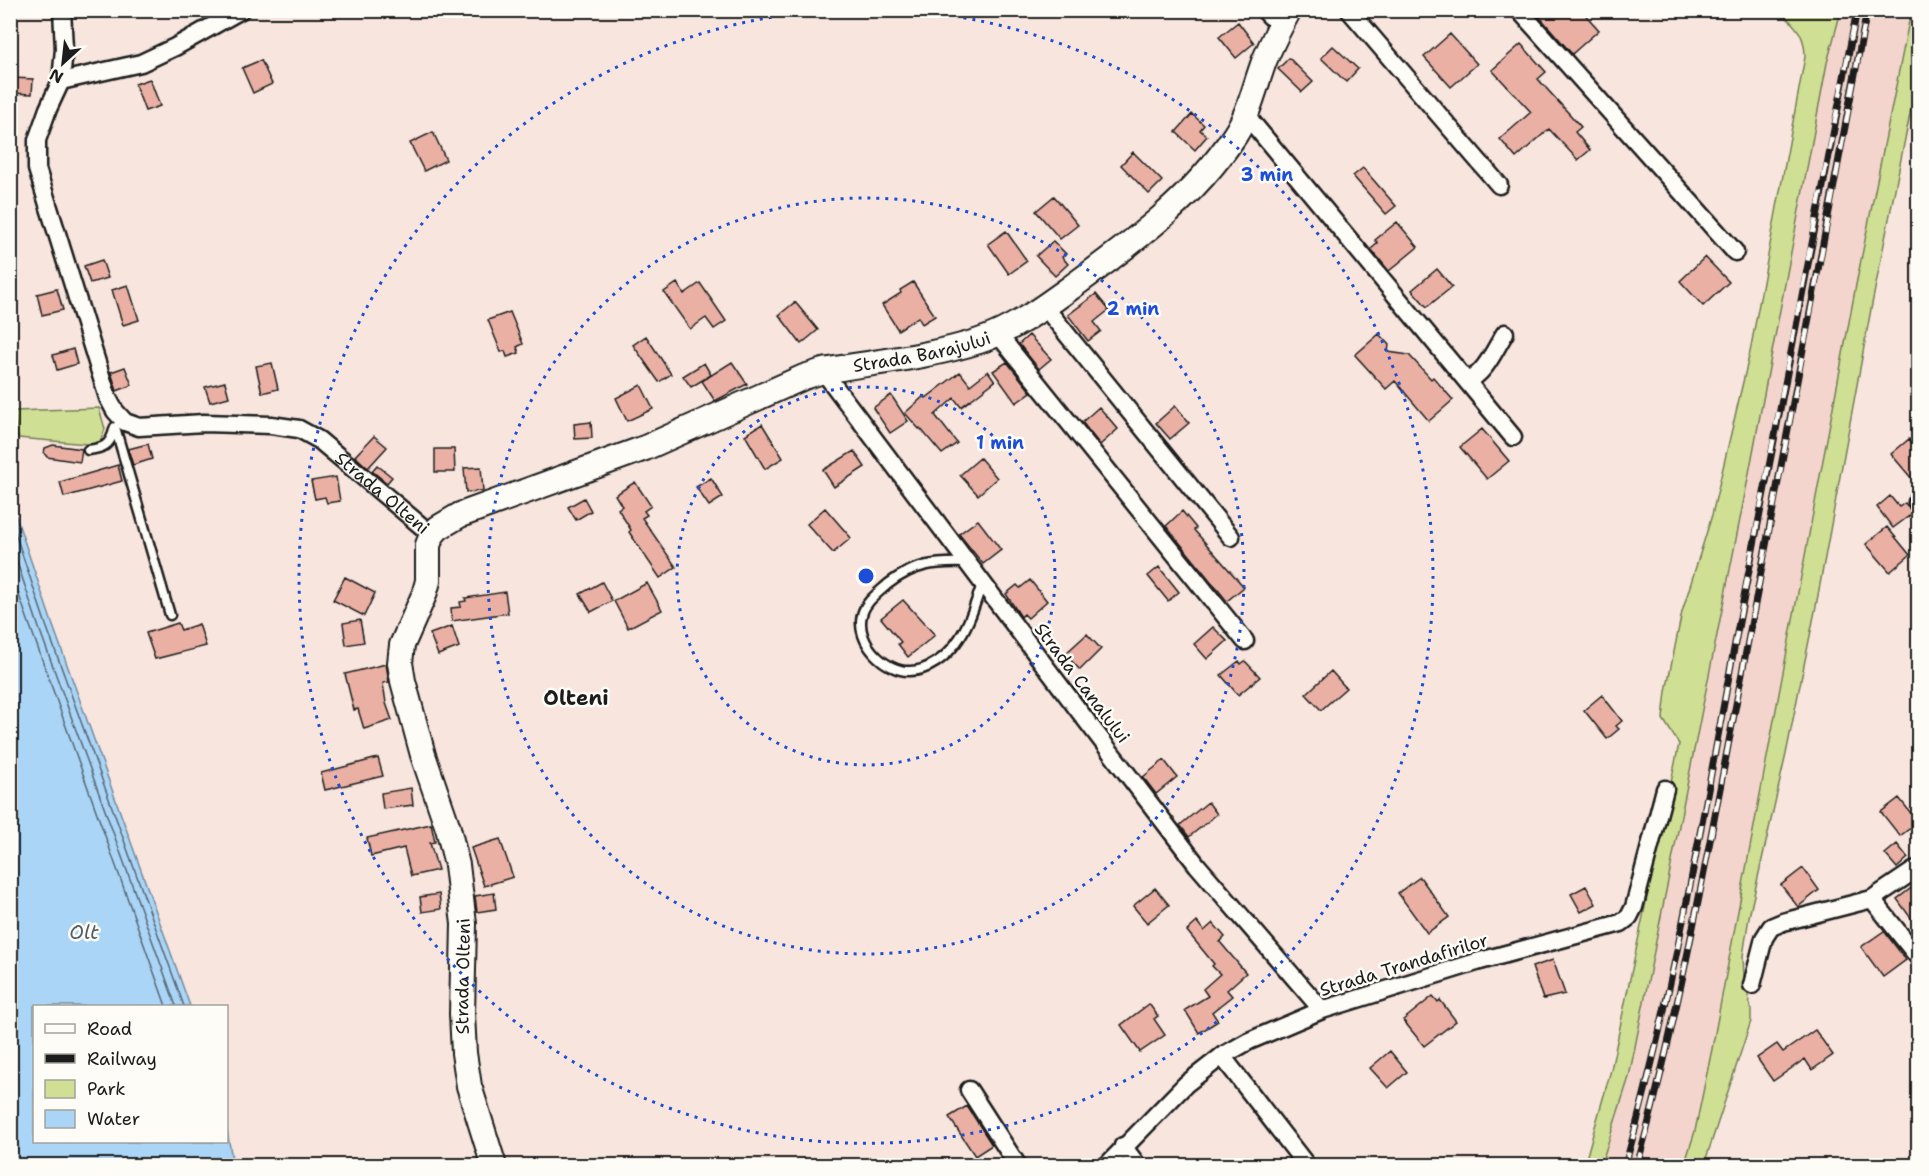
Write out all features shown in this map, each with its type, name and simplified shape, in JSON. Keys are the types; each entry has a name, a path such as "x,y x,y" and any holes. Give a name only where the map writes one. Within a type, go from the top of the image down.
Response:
{"street":[{"path":"62,10 64,49 60,81 37,140 37,169 115,419"},
{"path":"60,81 141,63 241,10"},
{"path":"1349,10 1499,184"},
{"path":"1519,10 1735,252"},
{"name":"Strada Barajului","path":"432,535 444,524 460,515 645,448 804,377 823,371 958,347 1004,331 1044,306 1126,247 1188,193 1214,164 1246,115 1278,16"},
{"path":"1246,115 1513,437"},
{"path":"1044,306 1230,537"},
{"path":"997,333 1245,641"},
{"path":"1467,381 1475,378 1483,369 1505,333"},
{"name":"Strada Canalului","path":"823,371 966,563 1197,865 1322,1010"},
{"name":"Strada Olteni","path":"115,419 139,427 204,423 272,425 300,429 319,440 432,535 428,545 428,581 402,645 400,663 423,755 448,828 457,865 464,924 462,1014 464,1053 469,1086 494,1166"},
{"name":"Strada Trandafirilor","path":"1106,1166 1186,1084 1222,1056 1249,1041 1322,1010 1480,961 1621,923 1629,917 1634,907 1665,789"},
{"path":"1752,985 1764,938 1771,927 1872,899 1918,867"},
{"path":"1872,899 1918,957"},
{"path":"1222,1056 1308,1166"},
{"path":"969,1090 1017,1166"},
{"path":"1123,1146 1138,1166"}],"lane":[{"path":"88,450 108,445 115,419"},
{"path":"115,419 170,615"},
{"path":"966,563 943,562 913,568 874,595 861,616 862,632 868,648 878,659 892,666 908,672 923,669 944,657 957,643 982,584"}],"shaded area":[{"path":"1841,11 1911,11 1856,285 1695,1131 1684,1165 1601,1166 1629,1077 1746,489 1827,63"}],"green space":[{"path":"1780,11 1841,11 1827,63 1746,489 1629,1077 1601,1165 1584,1166 1611,1070 1679,744 1663,719 1666,691 1682,612 1712,515 1750,352 1805,57 1801,36 1795,26"},
{"path":"1911,11 1918,11 1918,74 1871,309 1816,606 1786,754 1749,917 1743,956 1751,1021 1704,1165 1684,1166 1695,1131 1712,1049 1856,285"},
{"path":"99,408 105,429 99,445 18,438 14,411"}],"water":[{"name":"Olt","path":"10,499 52,623 190,1005 33,1005 33,1143 228,1143 228,1136 233,1165 11,1165"}],"building":[{"path":"1545,10 1581,10 1599,30 1572,54 1539,16"},
{"path":"1238,22 1254,43 1236,58 1219,37"},
{"path":"1450,34 1477,64 1451,87 1424,57"},
{"path":"1521,44 1546,72 1538,79 1581,127 1575,132 1590,150 1578,160 1549,129 1516,158 1500,139 1531,112 1492,70"},
{"path":"1333,46 1358,69 1346,82 1321,58"},
{"path":"1289,58 1313,82 1302,92 1278,69"},
{"path":"261,60 272,84 253,93 242,68"},
{"path":"12,78 33,79 32,94 11,93"},
{"path":"150,79 160,106 145,111 135,84"},
{"path":"1192,114 1204,125 1200,130 1207,136 1195,150 1176,132"},
{"path":"433,132 446,160 424,171 410,143"},
{"path":"1133,152 1162,181 1149,194 1121,165"},
{"path":"1363,168 1396,206 1386,214 1353,176"},
{"path":"1054,196 1078,225 1060,239 1036,211"},
{"path":"1397,222 1418,247 1389,271 1371,249 1378,243 1375,240"},
{"path":"1006,231 1027,261 1009,274 988,244"},
{"path":"1053,241 1066,254 1062,257 1068,264 1055,276 1036,256"},
{"path":"1705,257 1729,282 1703,306 1680,281"},
{"path":"102,260 108,278 90,283 84,266"},
{"path":"1437,269 1452,287 1427,307 1412,290"},
{"path":"913,282 935,316 922,324 918,317 898,330 882,305"},
{"path":"677,283 684,294 700,283 726,321 714,329 706,318 690,329 664,292"},
{"path":"128,285 139,320 123,325 112,290"},
{"path":"57,289 63,310 42,315 37,294"},
{"path":"1096,294 1109,310 1094,322 1101,331 1088,341 1068,315"},
{"path":"795,302 818,330 801,344 779,315"},
{"path":"510,312 523,344 517,347 519,353 507,357 505,351 501,352 488,320"},
{"path":"1379,334 1389,345 1388,352 1409,355 1453,400 1429,421 1395,381 1386,389 1355,355"},
{"path":"1029,335 1051,359 1039,369 1019,344"},
{"path":"646,336 671,374 659,382 633,345"},
{"path":"73,349 77,364 57,370 53,355"},
{"path":"732,362 747,384 715,401 702,381"},
{"path":"1007,362 1031,392 1016,403 993,371"},
{"path":"272,363 278,389 262,393 256,366"},
{"path":"704,363 711,375 691,387 683,376"},
{"path":"125,367 132,385 117,391 111,372"},
{"path":"988,371 995,381 961,407 954,398 935,415 957,443 942,454 905,413 924,396 926,398 960,372 970,385"},
{"path":"225,382 229,397 210,402 205,387"},
{"path":"641,385 653,409 627,421 616,398"},
{"path":"891,395 908,421 890,433 873,408"},
{"path":"1175,406 1189,423 1170,439 1156,423"},
{"path":"1099,407 1118,429 1100,445 1082,422"},
{"path":"591,422 592,438 575,439 574,424"},
{"path":"762,424 783,458 765,469 745,435"},
{"path":"1482,429 1509,461 1487,479 1460,447"},
{"path":"374,436 387,447 368,468 355,456"},
{"path":"1909,439 1918,450 1918,486 1891,454"},
{"path":"148,444 152,459 133,465 128,449"},
{"path":"53,445 82,449 80,462 47,457 44,453 45,448"},
{"path":"435,449 454,449 455,472 435,472"},
{"path":"854,451 865,467 834,487 823,470"},
{"path":"980,458 997,478 978,495 960,475"},
{"path":"118,465 122,481 64,497 60,482"},
{"path":"377,465 392,477 387,483 372,471"},
{"path":"481,467 483,491 466,492 464,468"},
{"path":"336,477 340,501 327,503 325,497 315,499 311,481"},
{"path":"711,478 723,497 709,506 696,487"},
{"path":"635,482 651,506 644,511 647,515 642,518 676,567 660,578 629,532 631,530 618,509 622,506 615,495"},
{"path":"1890,496 1899,507 1905,503 1913,513 1893,528 1877,507"},
{"path":"584,498 591,511 576,520 568,507"},
{"path":"825,508 851,538 833,553 807,524"},
{"path":"1182,511 1196,528 1194,530 1244,587 1227,601 1166,526"},
{"path":"978,520 1001,550 983,564 959,534"},
{"path":"1887,527 1910,555 1890,572 1866,544"},
{"path":"1159,567 1179,592 1168,601 1148,576"},
{"path":"345,577 375,593 364,616 333,600"},
{"path":"1030,580 1047,601 1028,618 1024,614 1021,617 1006,594 1017,585 1020,588"},
{"path":"602,582 612,601 591,612 580,594"},
{"path":"647,583 662,610 628,628 614,601"},
{"path":"505,592 508,613 452,621 451,608 461,607 460,602 466,601 465,598"},
{"path":"903,600 935,635 908,657 898,644 901,642 881,618"},
{"path":"360,620 364,642 346,645 343,623"},
{"path":"178,623 181,630 199,624 206,646 155,659 146,633"},
{"path":"452,626 459,647 438,655 430,634"},
{"path":"1213,627 1227,641 1207,659 1194,644"},
{"path":"1087,634 1101,649 1080,670 1065,654"},
{"path":"1239,661 1241,664 1245,661 1260,677 1238,695 1221,675"},
{"path":"386,664 389,682 383,683 386,703 392,720 364,729 358,709 354,710 345,674"},
{"path":"1331,671 1346,688 1321,710 1306,694"},
{"path":"1602,695 1622,721 1616,726 1619,729 1607,739 1584,710"},
{"path":"378,758 383,776 325,790 321,773"},
{"path":"1164,760 1177,777 1156,794 1143,777"},
{"path":"411,788 413,805 383,809 381,793"},
{"path":"1899,798 1918,822 1900,836 1881,812"},
{"path":"1208,802 1217,814 1189,837 1180,825"},
{"path":"431,824 435,842 430,843 438,870 411,876 404,848 371,856 367,838"},
{"path":"500,839 513,877 484,886 471,848"},
{"path":"1897,844 1908,858 1897,868 1885,854"},
{"path":"1803,868 1819,890 1798,907 1781,885"},
{"path":"1420,877 1449,917 1427,933 1398,893"},
{"path":"1918,883 1918,928 1897,899"},
{"path":"1586,886 1596,904 1581,912 1571,894"},
{"path":"1155,888 1169,905 1147,923 1133,906"},
{"path":"494,893 496,909 477,912 475,896"},
{"path":"439,894 441,909 422,912 420,897"},
{"path":"1197,922 1204,931 1213,923 1225,937 1220,942 1246,973 1227,990 1232,996 1212,1012 1218,1021 1199,1033 1185,1010 1208,996 1203,989 1220,974 1187,931"},
{"path":"1884,931 1906,960 1883,977 1861,947"},
{"path":"1553,960 1565,994 1543,999 1532,967"},
{"path":"1433,996 1438,1002 1440,1000 1456,1021 1424,1046 1403,1020"},
{"path":"1149,1004 1158,1016 1154,1019 1165,1035 1140,1052 1121,1025"},
{"path":"1815,1030 1833,1055 1812,1070 1805,1059 1773,1081 1757,1058 1777,1044 1783,1052"},
{"path":"1390,1051 1407,1072 1388,1088 1370,1068"},
{"path":"967,1106 992,1145 975,1156 949,1117"}],"railway":[{"path":"1625,1166 1673,970 1857,10"},
{"path":"1637,1166 1668,1044 1694,921 1867,10"}],"district":[{"name":"Olteni","path":"576,698"}]}
